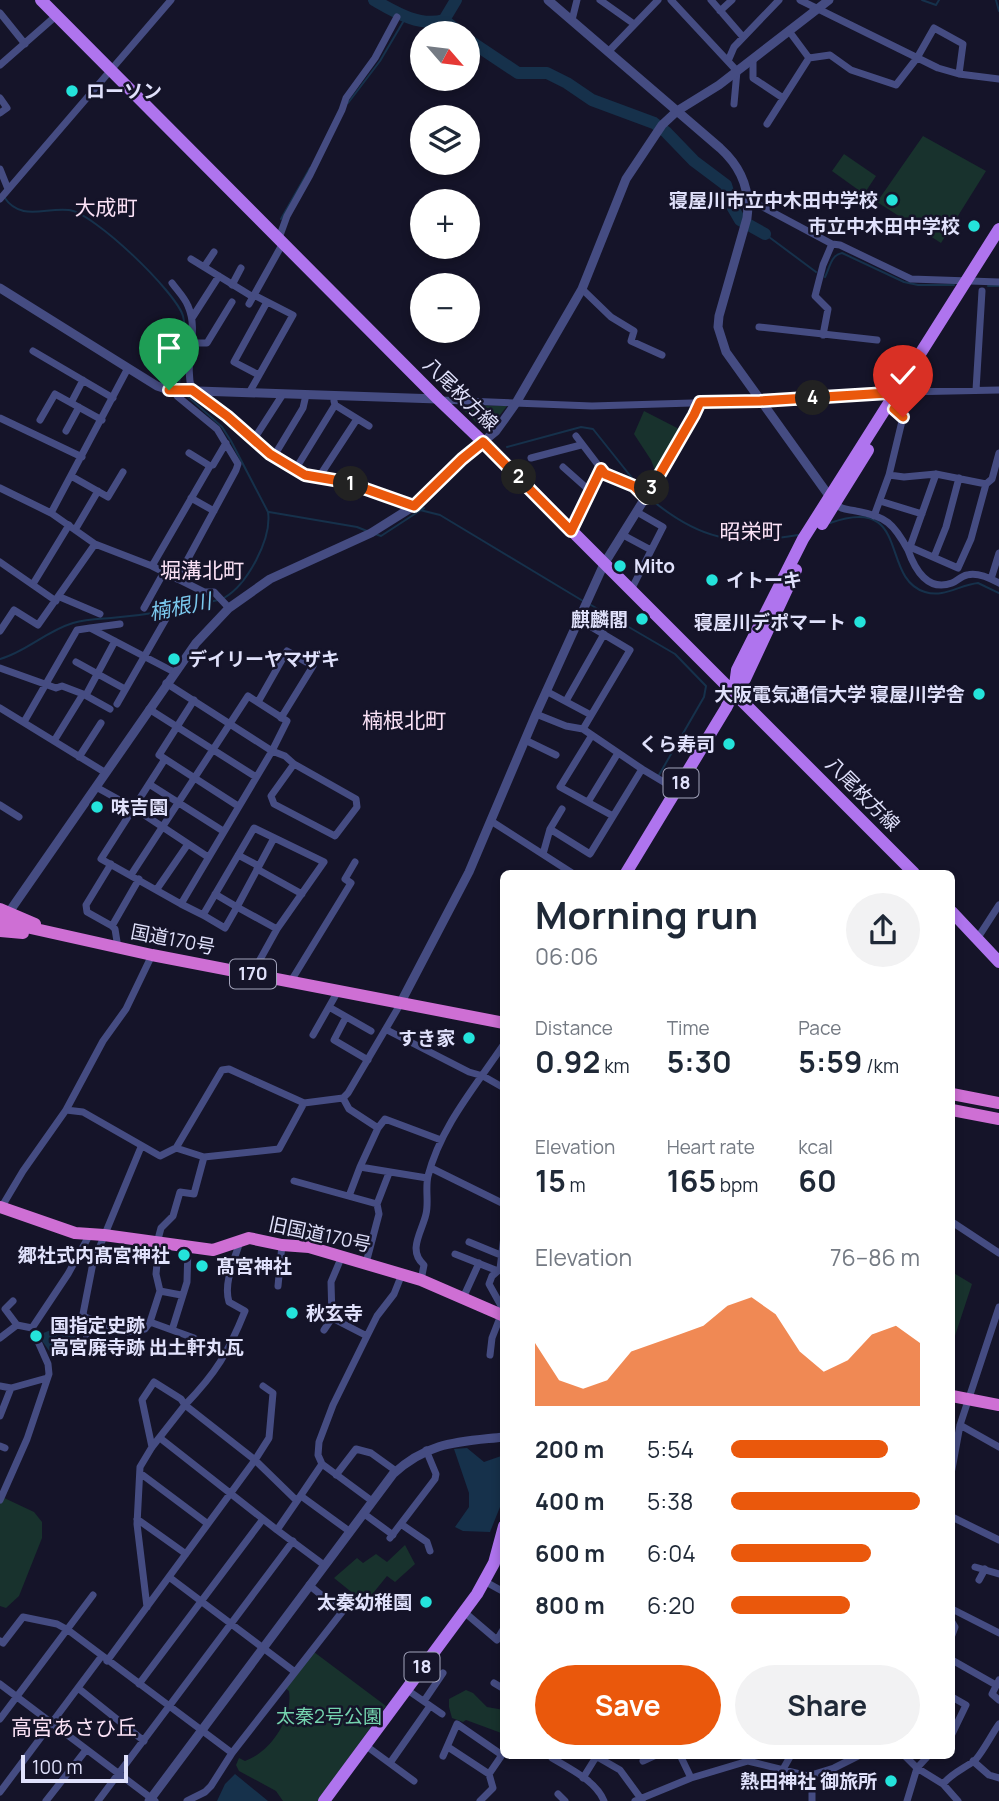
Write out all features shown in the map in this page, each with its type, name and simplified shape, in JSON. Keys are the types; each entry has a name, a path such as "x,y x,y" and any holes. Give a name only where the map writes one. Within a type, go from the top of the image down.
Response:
{"highway":[{"name":"国道170号","path":"2,920 152,955 500,1022"},
{"path":"955,1095 999,1103"},
{"path":"955,1104 999,1112"},
{"path":"955,1111 999,1119"},
{"name":"旧国道170号","path":"1,1208 68,1231 188,1247 218,1250 241,1238 309,1247 421,1280 500,1313"},
{"path":"955,1397 999,1405"}],"main road":[{"name":"八尾枚方線","path":"41,0 911,870"},
{"name":"18","path":"974,284 999,229"},
{"name":"18","path":"628,870 726,708 734,691 737,670 813,531 899,393 999,243"},
{"name":"18","path":"832,500 894,409 899,393"},
{"path":"955,915 998,959"},
{"name":"18","path":"330,1799 365,1745 484,1581 494,1563 500,1541"}],"street":[{"path":"4,194 171,0"},
{"path":"548,0 736,164 743,178 749,204 718,327 726,352 832,500 846,510 874,516 895,527 909,549 916,569 926,580 936,585 954,582 968,574 995,581 999,553"},
{"path":"572,20 577,0"},
{"path":"600,0 634,24"},
{"path":"608,52 658,0"},
{"path":"671,0 737,71 734,104"},
{"path":"711,0 743,37"},
{"path":"720,11 732,0"},
{"path":"728,61 734,47 779,0"},
{"path":"800,0 938,68 959,74 999,79"},
{"path":"2,920 224,603 374,532 414,506 462,459 496,431 516,404 582,289 626,179 659,128 677,111 737,71 829,0"},
{"path":"0,13 25,44"},
{"path":"1,61 57,15"},
{"path":"252,299 281,241 287,216 346,98 375,58 397,17"},
{"path":"767,124 809,58 830,55 851,70 896,85 917,58 934,28 963,44 959,74"},
{"path":"789,31 809,58"},
{"path":"753,58 753,78 783,98"},
{"path":"0,98 7,108 0,113"},
{"path":"0,169 4,194"},
{"path":"749,204 761,206 832,244 911,279 974,284 999,282"},
{"path":"823,335 828,309 815,296 832,244"},
{"path":"204,267 214,252"},
{"path":"191,259 252,299 267,302 293,315 249,393"},
{"path":"232,285 241,268"},
{"path":"192,318 219,276"},
{"path":"172,283 188,303 192,318 190,365 182,390 177,396 217,429 238,464 177,579"},
{"path":"974,284 976,390"},
{"path":"0,288 157,386 182,390 306,395 334,400 438,399 592,406 999,390"},
{"path":"582,289 611,317 634,331 631,341 662,355"},
{"path":"259,375 234,362 267,302"},
{"path":"193,343 207,343 232,303"},
{"path":"759,327 877,340"},
{"path":"33,352 113,398"},
{"path":"51,513 128,368"},
{"path":"66,431 83,380"},
{"path":"182,390 295,470 305,475 346,482 414,506"},
{"path":"40,420 55,394 102,420"},
{"path":"254,439 283,394"},
{"path":"274,457 303,408 306,395"},
{"path":"334,400 369,426"},
{"path":"295,470 334,400"},
{"path":"66,1110 83,1112 160,1156 176,1148 222,1070 229,1069 304,1103 342,1098 348,1093 387,1030 454,903 604,564 647,496 700,402"},
{"path":"874,516 889,475 903,417 894,409"},
{"path":"0,418 82,457"},
{"path":"318,477 357,419"},
{"path":"576,436 605,474 634,486 647,496"},
{"path":"152,566 226,443"},
{"path":"531,458 581,445"},
{"path":"189,453 210,466"},
{"path":"909,549 958,568 992,482 999,453"},
{"path":"563,467 590,491"},
{"path":"571,531 601,469"},
{"path":"71,476 108,497 124,472"},
{"path":"889,475 904,477 936,474 992,482"},
{"path":"909,549 936,474"},
{"path":"934,557 946,527 959,478"},
{"path":"0,488 51,513 95,544 152,566 204,592 214,592 224,603"},
{"path":"33,583 98,491"},
{"path":"191,498 214,511"},
{"path":"880,501 922,514"},
{"path":"631,590 663,527 637,512"},
{"path":"623,535 651,550"},
{"path":"0,631 14,610 38,625 95,544"},
{"path":"0,562 58,599 100,614"},
{"path":"144,608 164,572"},
{"path":"0,668 44,685 56,688 62,686 113,707 167,617"},
{"path":"578,619 630,650 583,729"},
{"path":"24,722 77,630 120,624"},
{"path":"90,628 174,672"},
{"path":"566,701 604,635"},
{"path":"54,741 98,673 115,641"},
{"path":"258,702 287,652 313,666 281,718"},
{"path":"76,662 125,689"},
{"path":"166,683 272,751 356,799 357,807 335,836 274,804 271,796 294,764"},
{"path":"546,691 591,715"},
{"path":"112,926 162,827 248,696 287,720 272,751 181,904"},
{"path":"194,700 159,755 238,806"},
{"path":"0,708 106,773"},
{"path":"149,709 256,777"},
{"path":"536,714 566,726 583,729 677,790"},
{"path":"79,757 101,723"},
{"path":"592,735 560,787 613,816"},
{"path":"525,740 556,755"},
{"path":"588,802 618,753"},
{"path":"165,759 101,859 225,928 274,838"},
{"path":"550,829 590,854 642,769"},
{"path":"149,784 223,831"},
{"path":"96,787 134,808 208,857"},
{"path":"0,805 19,817"},
{"path":"542,855 550,829 562,809"},
{"path":"491,821 567,870"},
{"path":"203,915 254,828 324,862 277,929 252,974"},
{"path":"157,889 188,844"},
{"path":"238,855 302,894"},
{"path":"290,981 351,883 345,879 355,862"},
{"path":"111,864 86,905 86,912 115,929 118,948"},
{"path":"215,894 277,929"},
{"path":"977,939 999,905"},
{"path":"1,1208 23,1171 66,1110 103,1041 125,1009 152,955"},
{"path":"313,1035 339,990"},
{"path":"329,1007 371,1031"},
{"path":"346,1017 334,1040 368,1060"},
{"path":"387,1030 500,1086"},
{"path":"421,1280 424,1265 417,1256 416,1244 426,1213 427,1178 430,1168 449,1123 500,1050"},
{"path":"342,1098 349,1109 378,1128"},
{"path":"176,1148 204,1157 279,1149 304,1103"},
{"path":"349,1196 378,1128 385,1119 441,1140"},
{"path":"87,1343 83,1314 93,1263 141,1147"},
{"path":"85,1317 126,1332 145,1329 160,1291 156,1274 161,1228 173,1216 180,1192 194,1194 204,1157"},
{"path":"360,1167 427,1178"},
{"path":"430,1168 500,1202"},
{"path":"366,1262 379,1214 377,1204 389,1173"},
{"path":"294,1181 377,1204"},
{"path":"955,1224 999,1253"},
{"path":"33,1328 68,1275 90,1234"},
{"path":"147,1607 137,1518 140,1467 185,1405 217,1370 232,1344 245,1311 229,1302 228,1294 241,1238"},
{"path":"469,1242 500,1255"},
{"path":"278,1286 282,1245"},
{"path":"172,1330 187,1282 188,1247"},
{"path":"455,1254 498,1271"},
{"path":"324,1330 331,1318 331,1282 342,1256"},
{"path":"463,1298 479,1264"},
{"path":"500,1265 489,1284 500,1308"},
{"path":"372,1501 322,1464 318,1455 319,1442 333,1405 367,1336 377,1316 394,1294 402,1274"},
{"path":"160,1291 181,1295"},
{"path":"13,1301 5,1309 17,1325 33,1328"},
{"path":"955,1452 960,1425 999,1307"},
{"path":"331,1318 367,1336"},
{"path":"490,1355 492,1338 500,1321"},
{"path":"150,1322 194,1338"},
{"path":"0,1338 17,1325"},
{"path":"0,1500 27,1439 50,1370 33,1328"},
{"path":"0,1385 11,1388 47,1378"},
{"path":"152,1447 142,1400 154,1382 181,1399 299,1499 349,1531"},
{"path":"0,1792 78,1688 147,1607 255,1460 269,1438 274,1400 271,1390 263,1386"},
{"path":"0,1416 11,1388"},
{"path":"960,1425 999,1447"},
{"path":"0,1684 152,1800 201,1730 396,1471 426,1450 451,1442 500,1437"},
{"path":"160,1438 324,1565"},
{"path":"336,1475 356,1449 371,1453 396,1471"},
{"path":"363,1513 392,1536 435,1479 436,1474 426,1450"},
{"path":"277,1530 322,1464"},
{"path":"140,1473 208,1524"},
{"path":"137,1518 186,1554"},
{"path":"955,1518 999,1540"},
{"path":"139,1684 262,1519"},
{"path":"401,1524 427,1542 429,1551"},
{"path":"97,1801 293,1541"},
{"path":"975,1567 999,1574"},
{"path":"979,1580 985,1569"},
{"path":"169,1577 295,1672"},
{"path":"484,1581 500,1590"},
{"path":"187,1801 211,1786 232,1753 342,1612 309,1585"},
{"path":"0,1719 93,1595"},
{"path":"463,1611 497,1640 500,1635"},
{"path":"955,1611 999,1633"},
{"path":"1,1643 23,1617 57,1624 232,1753"},
{"path":"955,1662 998,1683 992,1694 999,1700"},
{"path":"390,1763 443,1673"},
{"path":"494,1683 500,1687"},
{"path":"78,1688 144,1741"},
{"path":"406,1689 442,1714"},
{"path":"955,1699 966,1705 955,1728"},
{"path":"443,1756 457,1724 500,1754"},
{"path":"943,1784 950,1776 976,1760 999,1724"},
{"path":"365,1745 414,1781"},
{"path":"448,1747 489,1774 494,1788 481,1801"},
{"path":"46,1801 86,1750"},
{"path":"489,1774 500,1758"},
{"path":"554,1759 583,1778 601,1793 604,1801"},
{"path":"583,1778 593,1759"},
{"path":"600,1759 620,1770 638,1800 691,1778 748,1761 782,1771 813,1775 851,1759"},
{"path":"643,1761 647,1759"},
{"path":"682,1759 691,1778"},
{"path":"782,1771 789,1759"},
{"path":"908,1759 943,1784 958,1801"},
{"path":"907,1801 917,1768 925,1759"},
{"path":"973,1761 989,1776 999,1778"},
{"path":"558,1794 565,1801"}],"green space":[{"path":"923,136 986,171 941,243 877,202"},
{"path":"844,154 876,176 864,194 832,171"},
{"path":"458,405 507,406 492,425 483,429"},
{"path":"644,411 683,431 657,476 651,460 634,434"},
{"path":"955,1274 972,1284 955,1336"},
{"path":"0,1496 34,1512 42,1522 42,1538 19,1596 6,1608 0,1606"},
{"path":"405,1545 415,1564 395,1582 387,1576 365,1603 334,1578 357,1558 363,1563 376,1554 387,1562"},
{"name":"太秦2号公園","path":"314,1652 386,1706 318,1801 283,1801 276,1791 239,1771 236,1765 239,1758 245,1761 255,1757 278,1733 284,1723 289,1701 289,1691 285,1688"},
{"path":"466,1690 487,1707 500,1709 500,1733 466,1720 463,1722 452,1718 449,1699"}],"water":[{"path":"82,1317 81,1342 54,1357 40,1338 41,1334"},
{"path":"467,1448 484,1462 500,1456 500,1507 490,1532 463,1531 455,1527 469,1507 469,1493 454,1449"},
{"path":"235,1774 268,1801 217,1801 225,1784"}],"waterway":[{"path":"374,0 420,21"},
{"path":"444,20 456,0"},
{"path":"922,0 936,5 939,0"},
{"path":"996,0 999,11"},
{"path":"348,103 380,61 406,17"},
{"path":"440,21 445,21"},
{"path":"480,48 518,73 547,73 592,100 654,123 694,161 726,185 740,220 765,234"},
{"path":"281,219 310,168"},
{"name":"楠根川","path":"4,197 11,205 26,211 69,210 81,214 133,255 166,290 177,305 185,324 179,386"},
{"path":"765,234 816,272"},
{"path":"825,277 833,259 842,253 904,282 918,285 954,285"},
{"path":"988,286 999,286"},
{"name":"楠根川","path":"184,393 222,427 268,512 266,535 256,560 241,583 224,598"},
{"path":"507,447 581,427 593,429 644,493"},
{"path":"648,497 684,523 718,536 754,540 798,535"},
{"path":"375,534 381,536 424,508"},
{"path":"420,510 440,515 583,601"},
{"path":"269,512 367,531"},
{"path":"830,523 856,517 873,520 884,528 902,571 911,584 925,592 945,592 978,583 999,593"},
{"name":"楠根川","path":"0,659 19,652 54,631 78,622 151,613 218,600"},
{"path":"591,605 675,654 706,686 704,697 659,775"}],"place":[{"name":"ローソン","path":"72,91"},
{"name":"寝屋川市立中木田中学校","path":"892,200"},
{"name":"市立中木田中学校","path":"974,226"},
{"name":"Mito","path":"620,566"},
{"name":"イトーキ","path":"712,580"},
{"name":"麒麟閣","path":"642,619"},
{"name":"寝屋川デポマート","path":"860,622"},
{"name":"デイリーヤマザキ","path":"174,659"},
{"name":"大阪電気通信大学 寝屋川学舎","path":"979,694"},
{"name":"くら寿司","path":"729,744"},
{"name":"味吉園","path":"97,807"},
{"name":"すき家","path":"469,1038"},
{"name":"郷社式内髙宮神社","path":"184,1255"},
{"name":"髙宮神社","path":"202,1266"},
{"name":"秋玄寺","path":"292,1313"},
{"name":"国指定史跡 高宮廃寺跡 出土軒丸瓦","path":"36,1336"},
{"name":"太秦幼稚園","path":"426,1602"},
{"name":"熱田神社 御旅所","path":"891,1781"}],"district":[{"name":"大成町","path":"106,208"},
{"name":"昭栄町","path":"751,532"},
{"name":"堀溝北町","path":"202,571"},
{"name":"楠根北町","path":"404,721"},
{"name":"高宮あさひ丘","path":"74,1728"}],"route":[{"path":"169,390 192,390 227,416 270,454 305,475 346,482 414,506 483,442 571,531 601,469 605,474 634,486 645,499 700,402 904,392 894,409 903,417"}]}
